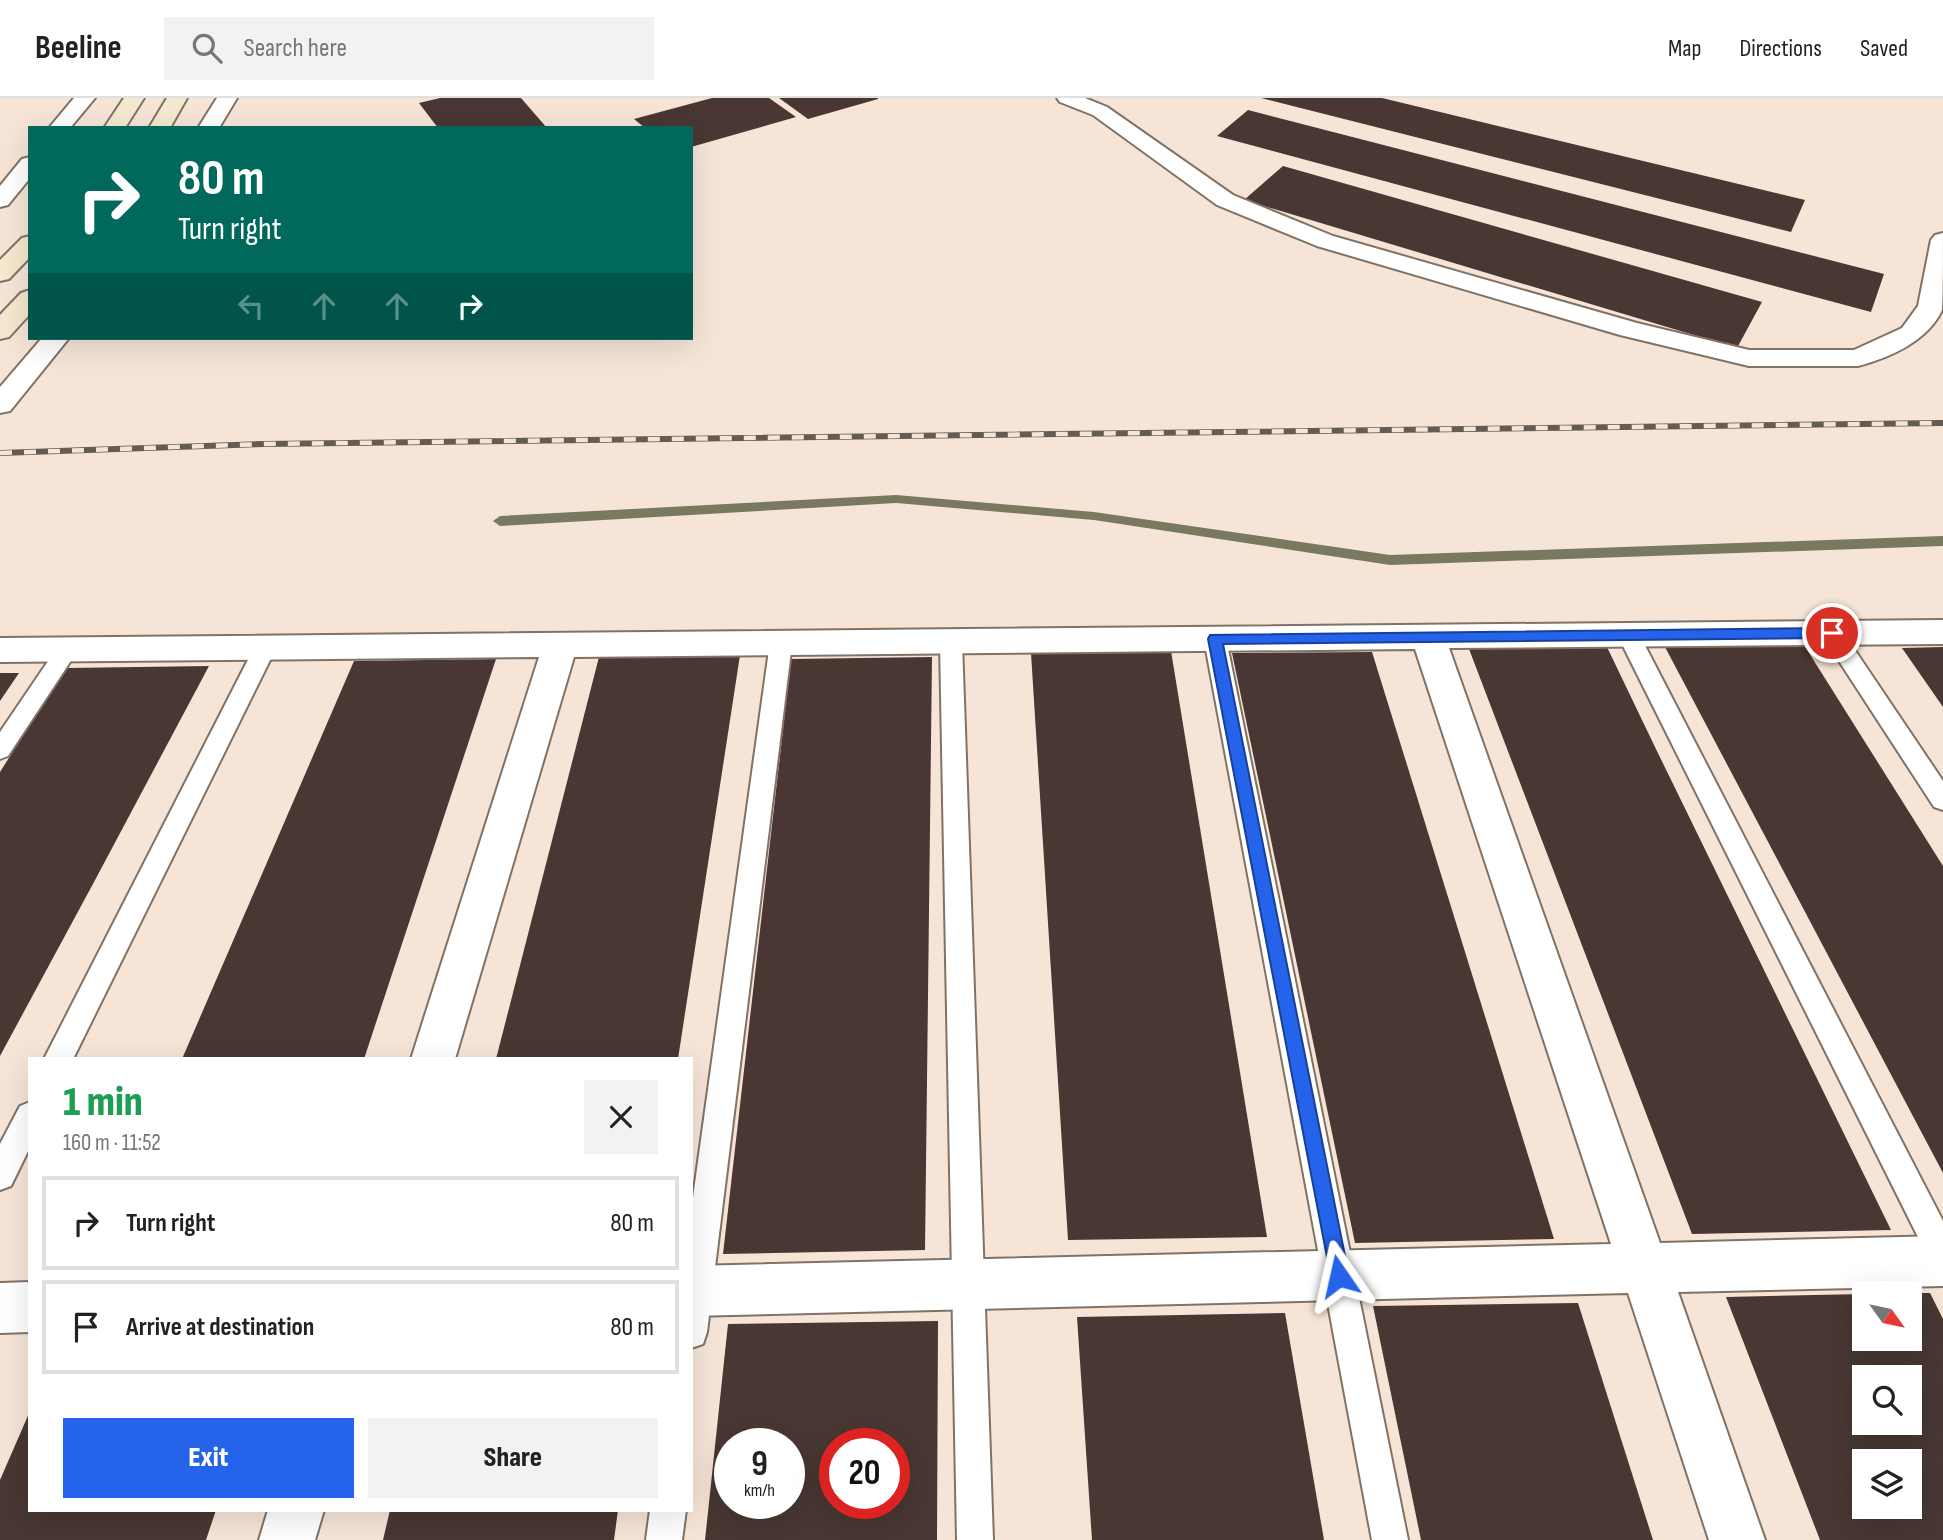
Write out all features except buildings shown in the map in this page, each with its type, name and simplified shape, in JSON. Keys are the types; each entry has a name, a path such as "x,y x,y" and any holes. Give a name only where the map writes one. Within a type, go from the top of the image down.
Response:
{"main road":[{"path":"115,126 134,98"},
{"path":"160,126 177,98"},
{"path":"0,274 28,245"},
{"path":"0,331 28,300"}],"street":[{"path":"61,126 85,98"},
{"path":"209,126 228,98"},
{"path":"1067,98 1100,111 1224,201 1325,241 1629,329 1749,358 1858,358 1911,334 1931,307 1943,240"},
{"path":"0,200 28,166"},
{"path":"0,405 55,340"},
{"path":"0,650 1943,632"},
{"path":"1428,636 1737,1540"},
{"path":"434,1057 560,645"},
{"path":"693,1305 968,1285 1943,1261"},
{"path":"0,1308 28,1307"},
{"path":"286,1540 295,1512"}],"lane":[{"path":"1832,633 1943,800"},
{"path":"1628,634 1943,1255"},
{"path":"1215,639 1390,1540"},
{"path":"951,642 975,1540"},
{"path":"693,1305 781,643"},
{"path":"59,1057 265,648"},
{"path":"0,750 67,650"},
{"path":"0,1175 28,1120"},
{"path":"664,1540 668,1512"}],"waterway":[{"path":"500,521 896,499 1094,516 1390,560 1943,541"}],"railway":[{"path":"0,453 264,444 1943,423"}],"route":[{"path":"1339,1276 1215,639 1832,633"}]}
